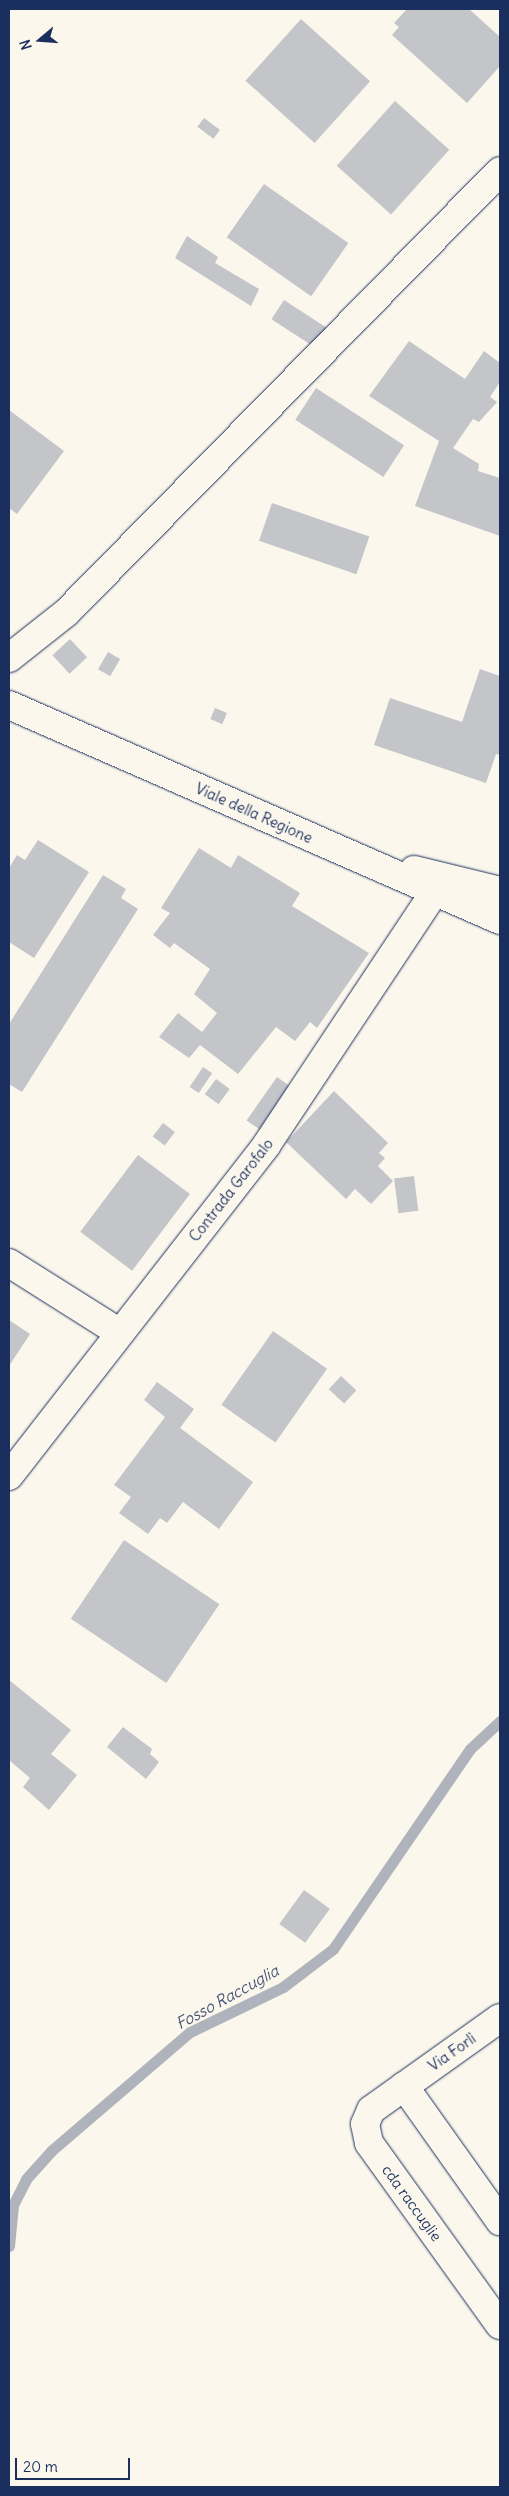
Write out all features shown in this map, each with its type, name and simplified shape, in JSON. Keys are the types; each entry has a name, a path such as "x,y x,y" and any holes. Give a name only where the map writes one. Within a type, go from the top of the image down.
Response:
{"street":[{"path":"9,658 66,612 500,171"},
{"name":"Viale della Regione","path":"9,705 500,920"},
{"path":"354,856 500,891"},
{"name":"Contrada Garofalo","path":"9,1476 267,1144 435,891"},
{"path":"9,1263 120,1332"},
{"name":"Via Forlì","path":"404,2086 500,2018"},
{"path":"404,2086 500,2221"},
{"name":"cda raccuglie","path":"404,2086 371,2110 365,2124 369,2143 500,2325"}],"building":[{"path":"407,9 469,9 500,37 500,66 467,103 392,35 399,27 394,23"},
{"path":"301,19 370,81 315,143 245,81"},
{"path":"395,101 449,150 391,215 337,166"},
{"path":"204,118 220,130 213,139 197,127"},
{"path":"264,184 348,243 311,296 227,237"},
{"path":"187,236 218,257 215,263 259,289 251,306 175,258"},
{"path":"284,300 331,330 318,350 271,319"},
{"path":"409,341 465,379 484,351 500,363 500,382 490,397 497,402 479,422 473,419 453,448 479,464 478,471 500,478 500,536 415,506 439,441 369,396"},
{"path":"316,388 404,445 383,477 295,420"},
{"path":"9,410 64,451 17,514 9,508"},
{"path":"272,503 369,537 356,574 259,541"},
{"path":"70,639 87,657 69,674 52,655"},
{"path":"108,652 120,659 110,676 98,669"},
{"path":"480,669 500,676 500,755 496,754 486,783 374,745 390,698 462,722"},
{"path":"215,708 227,713 222,724 210,719"},
{"path":"38,840 89,872 34,958 9,942 9,868 17,855 25,860"},
{"path":"199,848 231,868 238,855 300,893 292,906 369,953 317,1028 310,1022 295,1041 276,1027 238,1074 200,1045 189,1058 159,1037 178,1013 202,1032 217,1013 194,994 210,969 174,943 170,948 153,935 170,913 161,908"},
{"path":"103,875 126,889 121,898 138,909 22,1092 9,1084 9,1024"},
{"path":"203,1067 212,1073 199,1093 190,1087"},
{"path":"277,1077 293,1088 262,1131 247,1120"},
{"path":"216,1079 230,1089 219,1104 205,1094"},
{"path":"334,1091 388,1143 379,1153 385,1158 378,1166 393,1181 371,1204 355,1189 346,1199 286,1142"},
{"path":"163,1123 175,1132 165,1146 153,1137"},
{"path":"138,1155 190,1194 132,1271 80,1232"},
{"path":"414,1176 418,1211 398,1213 394,1178"},
{"path":"9,1320 30,1334 9,1366"},
{"path":"273,1331 327,1369 275,1443 221,1405"},
{"path":"341,1376 356,1390 344,1403 329,1389"},
{"path":"157,1382 194,1409 180,1428 253,1482 219,1529 183,1502 167,1523 160,1518 148,1534 119,1513 131,1497 114,1485 165,1417 144,1400"},
{"path":"124,1540 219,1604 166,1683 71,1619"},
{"path":"9,1680 71,1730 51,1754 77,1775 49,1810 23,1787 30,1778 9,1760"},
{"path":"123,1727 152,1749 150,1754 159,1762 146,1779 107,1747"},
{"path":"304,1890 330,1909 305,1943 279,1924"}],"waterway":[{"name":"Fosso Raccuglia","path":"9,2246 13,2205 26,2179 51,2151 190,2032 283,1987 333,1949 470,1749 500,1721"}]}
